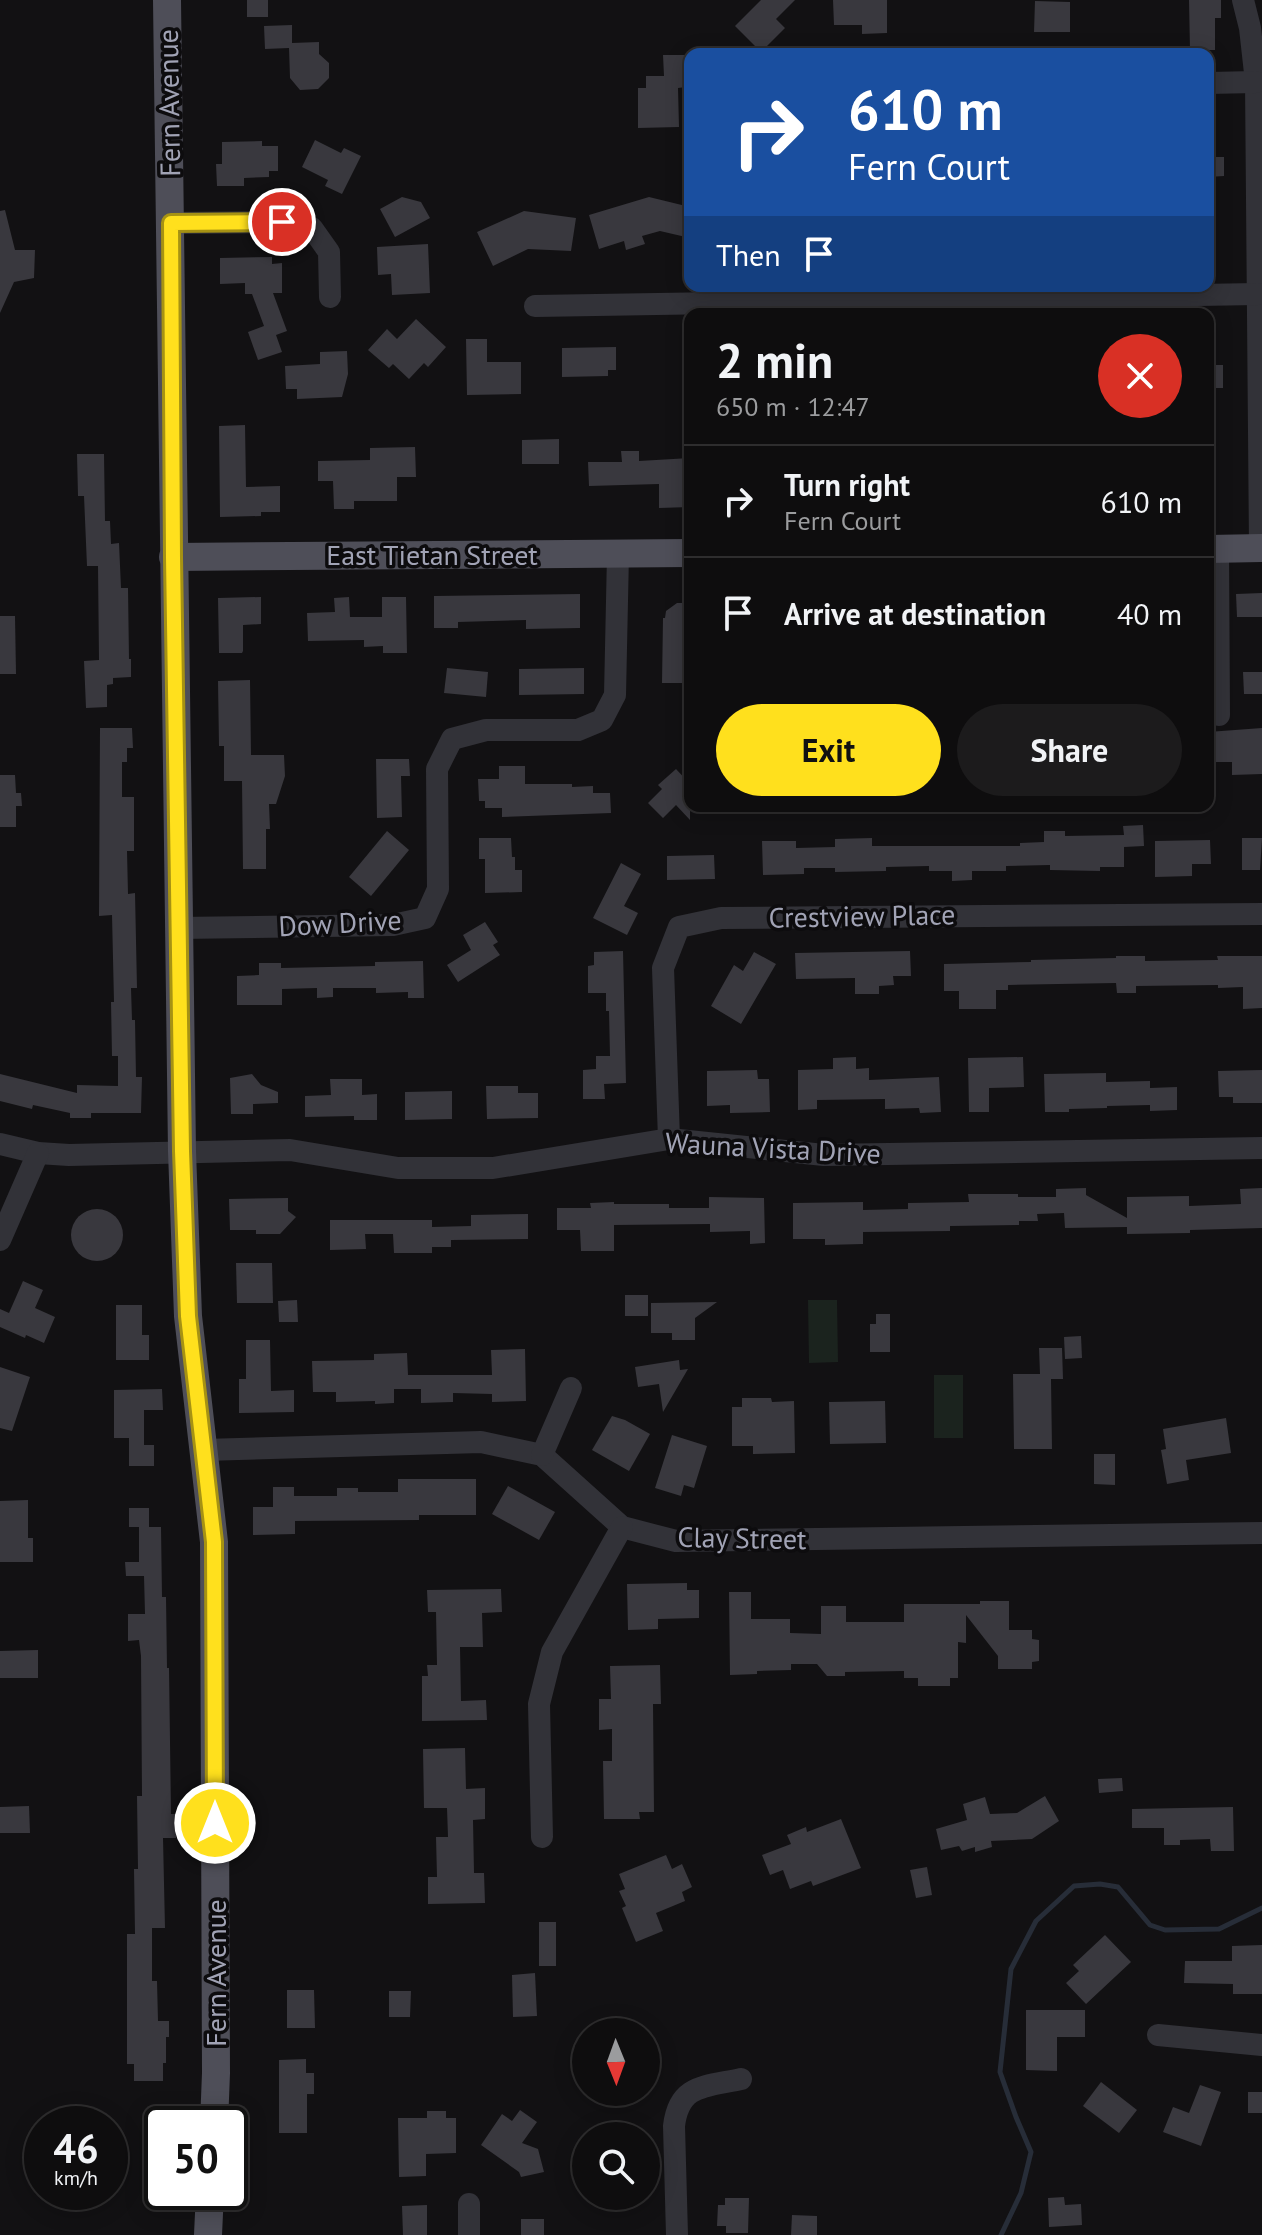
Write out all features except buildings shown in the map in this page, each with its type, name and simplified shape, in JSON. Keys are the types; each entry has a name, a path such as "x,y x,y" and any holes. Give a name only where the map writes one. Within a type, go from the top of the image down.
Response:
{"main road":[{"name":"Fern Avenue","path":"167,0 182,1151 188,1316 214,1542 215,2106"},
{"path":"1214,549 1261,548"},
{"name":"East Tietan Street","path":"173,557 684,553"},
{"path":"208,2235 209,2210"}],"street":[{"path":"1243,0 1250,28 1256,82 1261,548"},
{"path":"1214,83 1256,82"},
{"path":"171,223 282,222 312,228 329,252 330,297"},
{"path":"535,306 826,294 1258,294"},
{"name":"Dow Drive","path":"178,928 393,925 425,918 438,889 437,769 452,739 486,730 578,730 602,720 615,695 618,554"},
{"path":"1214,577 1219,715"},
{"name":"Crestview Place","path":"669,1139 663,968 679,927 721,918 1262,914"},
{"name":"Wauna Vista Drive","path":"0,1144 38,1153 69,1155 290,1150 398,1168 493,1168 669,1139 824,1155 1262,1148"},
{"path":"0,1240 38,1153"},
{"path":"542,1455 571,1388"},
{"name":"Clay Street","path":"204,1450 481,1442 542,1455 622,1527 676,1541 1262,1533"},
{"path":"542,1837 539,1704 552,1652 622,1527"},
{"path":"1158,2035 1262,2045"},
{"path":"677,2235 676,2112 681,2100 693,2090 741,2079"},
{"path":"469,2204 469,2235"}],"shaded area":[{"path":"808,1300 837,1300 838,1362 809,1363"},
{"path":"934,1375 963,1375 963,1438 934,1438"}],"waterway":[{"path":"1001,2235 1021,2193 1031,2152 1000,2072 1011,1969 1036,1921 1074,1886 1100,1884 1118,1887 1150,1925 1165,1930 1219,1929 1262,1908"}],"route":[{"path":"215,1823 214,1542 188,1316 182,1151 171,223 282,222"}]}
